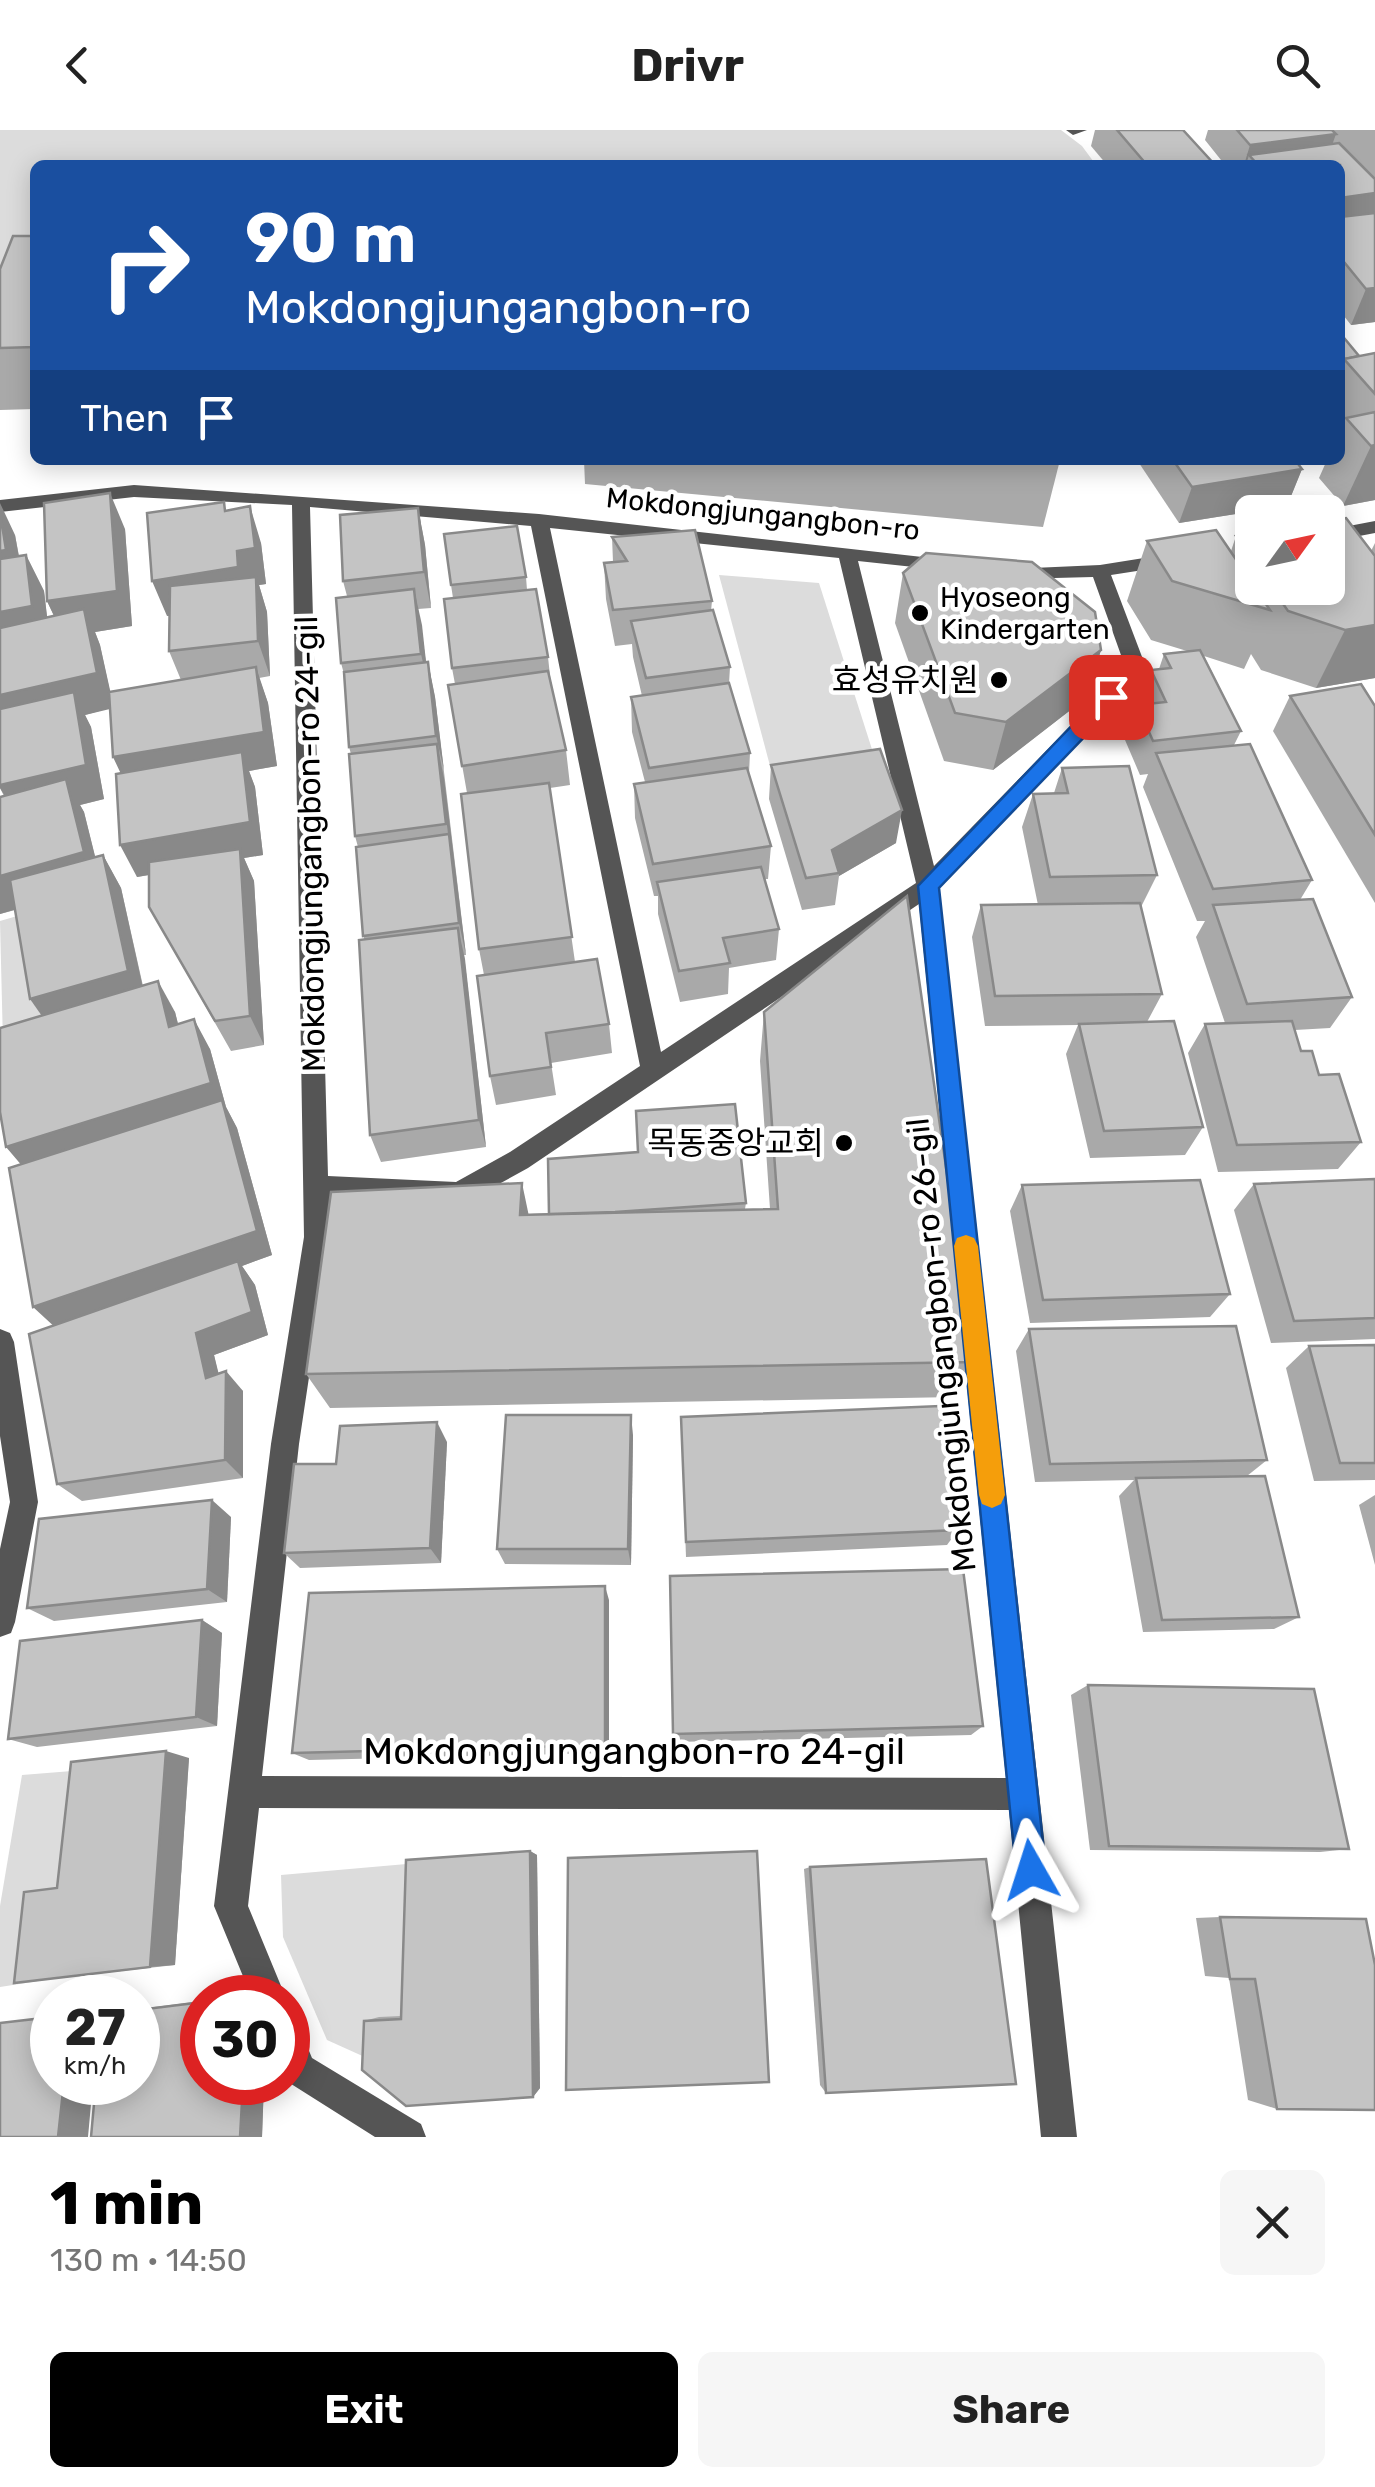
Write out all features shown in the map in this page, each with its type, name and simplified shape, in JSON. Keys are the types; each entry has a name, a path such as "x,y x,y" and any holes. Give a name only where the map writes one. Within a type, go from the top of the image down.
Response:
{"street":[{"name":"Mokdongjungangbon-ro","path":"0,506 134,492 301,500 539,520 990,570 1100,571 1197,556"},
{"name":"Mokdongjungangbon-ro 24-gil","path":"260,1975 231,1906 285,1444 317,1238 301,500"},
{"path":"539,520 653,1070"},
{"path":"1345,533 1375,527"},
{"name":"Mokdongjungangbon-ro 26-gil","path":"847,554 928,886 1059,2137"},
{"path":"318,1188 459,1192 519,1160 928,886 1137,670 1100,571"},
{"path":"0,1342 12,1502 0,1622"},
{"name":"Mokdongjungangbon-ro 24-gil","path":"244,1792 1023,1794"},
{"path":"310,2076 408,2137"}],"shaded area":[{"path":"0,130 1061,130 1092,160 30,160 30,297 0,342"},
{"path":"719,575 819,583 877,765 773,777"},
{"path":"31,912 51,1029 3,1044 0,921"},
{"path":"97,1769 46,1975 30,1975 30,1982 0,1987 0,1906 22,1775"},
{"path":"418,1863 414,2015 378,2063 327,2040 310,2000 310,1975 299,1975 283,1937 281,1875"}],"building":[{"path":"1117,130 1183,130 1210,160 1143,160"},
{"path":"1237,130 1332,130 1336,134 1250,145"},
{"path":"1339,143 1375,179 1375,193 1345,197 1345,160 1254,160 1249,155"},
{"path":"1375,213 1375,288 1366,289 1345,263 1345,216"},
{"path":"13,236 30,236 30,347 0,348 0,269"},
{"path":"1345,339 1359,356 1345,359"},
{"path":"1375,353 1375,394 1345,360"},
{"path":"1375,412 1375,445 1371,446 1346,418"},
{"path":"1177,465 1299,465 1302,469 1192,487"},
{"path":"110,493 117,591 47,601 44,503"},
{"path":"224,502 225,511 250,506 255,548 237,551 238,567 152,581 147,513"},
{"path":"418,508 424,572 343,581 340,515"},
{"path":"0,512 6,550 0,551"},
{"path":"1345,518 1375,556 1375,625 1345,630 1288,611 1284,605 1345,605"},
{"path":"517,526 526,577 451,585 444,534"},
{"path":"695,530 712,601 613,610 604,563 627,561 612,537"},
{"path":"1216,530 1235,558 1235,600 1172,581 1147,541"},
{"path":"926,553 1032,562 1095,612 1101,650 1006,722 955,713 903,573"},
{"path":"26,555 32,606 0,612 0,559"},
{"path":"256,577 258,641 169,651 170,586"},
{"path":"414,589 421,654 341,663 336,598"},
{"path":"536,589 548,657 452,668 444,599"},
{"path":"84,609 97,673 0,695 0,628"},
{"path":"713,610 730,667 646,678 631,621"},
{"path":"1200,650 1241,731 1153,741 1137,705 1166,702 1151,670 1171,668 1164,654"},
{"path":"428,662 436,736 349,747 344,672"},
{"path":"256,667 264,732 113,757 109,692"},
{"path":"548,671 566,750 462,766 448,685"},
{"path":"729,683 750,753 649,768 631,697"},
{"path":"1361,684 1375,706 1375,835 1290,696"},
{"path":"74,692 86,765 0,785 0,709"},
{"path":"437,744 446,824 355,836 349,754"},
{"path":"1250,744 1312,880 1213,889 1156,753"},
{"path":"880,749 902,810 832,850 839,873 806,878 771,765"},
{"path":"242,752 250,822 120,845 116,774"},
{"path":"1129,766 1157,875 1050,877 1033,794 1068,793 1062,768"},
{"path":"747,768 771,846 653,864 634,784"},
{"path":"66,779 84,852 0,876 0,797"},
{"path":"549,783 572,937 479,949 461,794"},
{"path":"449,834 459,923 363,936 356,847"},
{"path":"240,849 250,1016 215,1021 149,907 149,862"},
{"path":"103,855 128,971 30,999 10,880"},
{"path":"761,867 779,929 723,938 730,963 679,971 657,882"},
{"name":"목동중앙교회","path":"907,896 974,1362 306,1374 331,1192 522,1183 520,1215 778,1209 764,1012"},
{"path":"1313,899 1352,997 1247,1004 1213,905"},
{"path":"1140,903 1162,994 995,996 981,905"},
{"path":"458,928 479,1120 370,1135 359,940"},
{"path":"597,959 609,1024 546,1033 551,1067 490,1076 477,976"},
{"path":"158,981 169,1027 194,1019 211,1083 6,1147 0,1112 0,1028"},
{"path":"1174,1021 1203,1127 1104,1131 1079,1024"},
{"path":"1292,1021 1301,1051 1312,1051 1319,1075 1339,1074 1361,1142 1237,1145 1205,1024"},
{"path":"222,1100 257,1231 33,1307 9,1168"},
{"path":"735,1104 746,1203 549,1214 548,1159 638,1152 636,1111"},
{"path":"1375,1179 1375,1318 1294,1321 1254,1184"},
{"path":"1200,1180 1230,1294 1043,1300 1022,1185"},
{"path":"238,1261 252,1312 196,1333 206,1378 226,1371 225,1460 57,1484 29,1334"},
{"path":"1236,1326 1267,1460 1050,1464 1029,1329"},
{"path":"1375,1345 1375,1463 1340,1463 1309,1346"},
{"path":"940,1406 958,1530 686,1542 681,1417"},
{"path":"506,1415 631,1415 628,1549 497,1549"},
{"path":"437,1422 430,1548 284,1553 294,1464 336,1464 340,1426"},
{"path":"1265,1476 1299,1617 1162,1620 1136,1478"},
{"path":"212,1500 207,1589 27,1608 39,1519"},
{"path":"963,1569 983,1726 673,1734 670,1576"},
{"path":"605,1586 605,1745 292,1753 309,1593"},
{"path":"202,1620 196,1717 8,1739 20,1641"},
{"path":"1088,1685 1314,1689 1349,1849 1109,1846"},
{"path":"166,1751 150,1967 82,1975 30,1975 30,1981 14,1983 24,1892 57,1888 71,1762"},
{"path":"530,1851 533,2097 406,2106 362,2070 364,2021 401,2019 406,1860"},
{"path":"757,1851 769,2082 566,2090 568,1858"},
{"path":"986,1859 1016,2084 826,2093 810,1867"},
{"path":"1220,1917 1366,1919 1375,1965 1375,2110 1277,2109 1255,1979 1230,1979"},
{"path":"180,2005 180,2105 242,2105 240,2137 91,2137 94,2105 160,2105 160,2007"},
{"path":"30,2020 30,2105 61,2105 58,2137 0,2137 0,2023"}],"slow traffic":[{"path":"966,1246 992,1495"}],"place":[{"name":"Hyoseong Kindergarten","path":"920,613"},
{"name":"효성유치원","path":"999,680"},
{"name":"목동중앙교회","path":"844,1143"}],"route":[{"path":"1031,1870 928,886 1111,697"}]}
